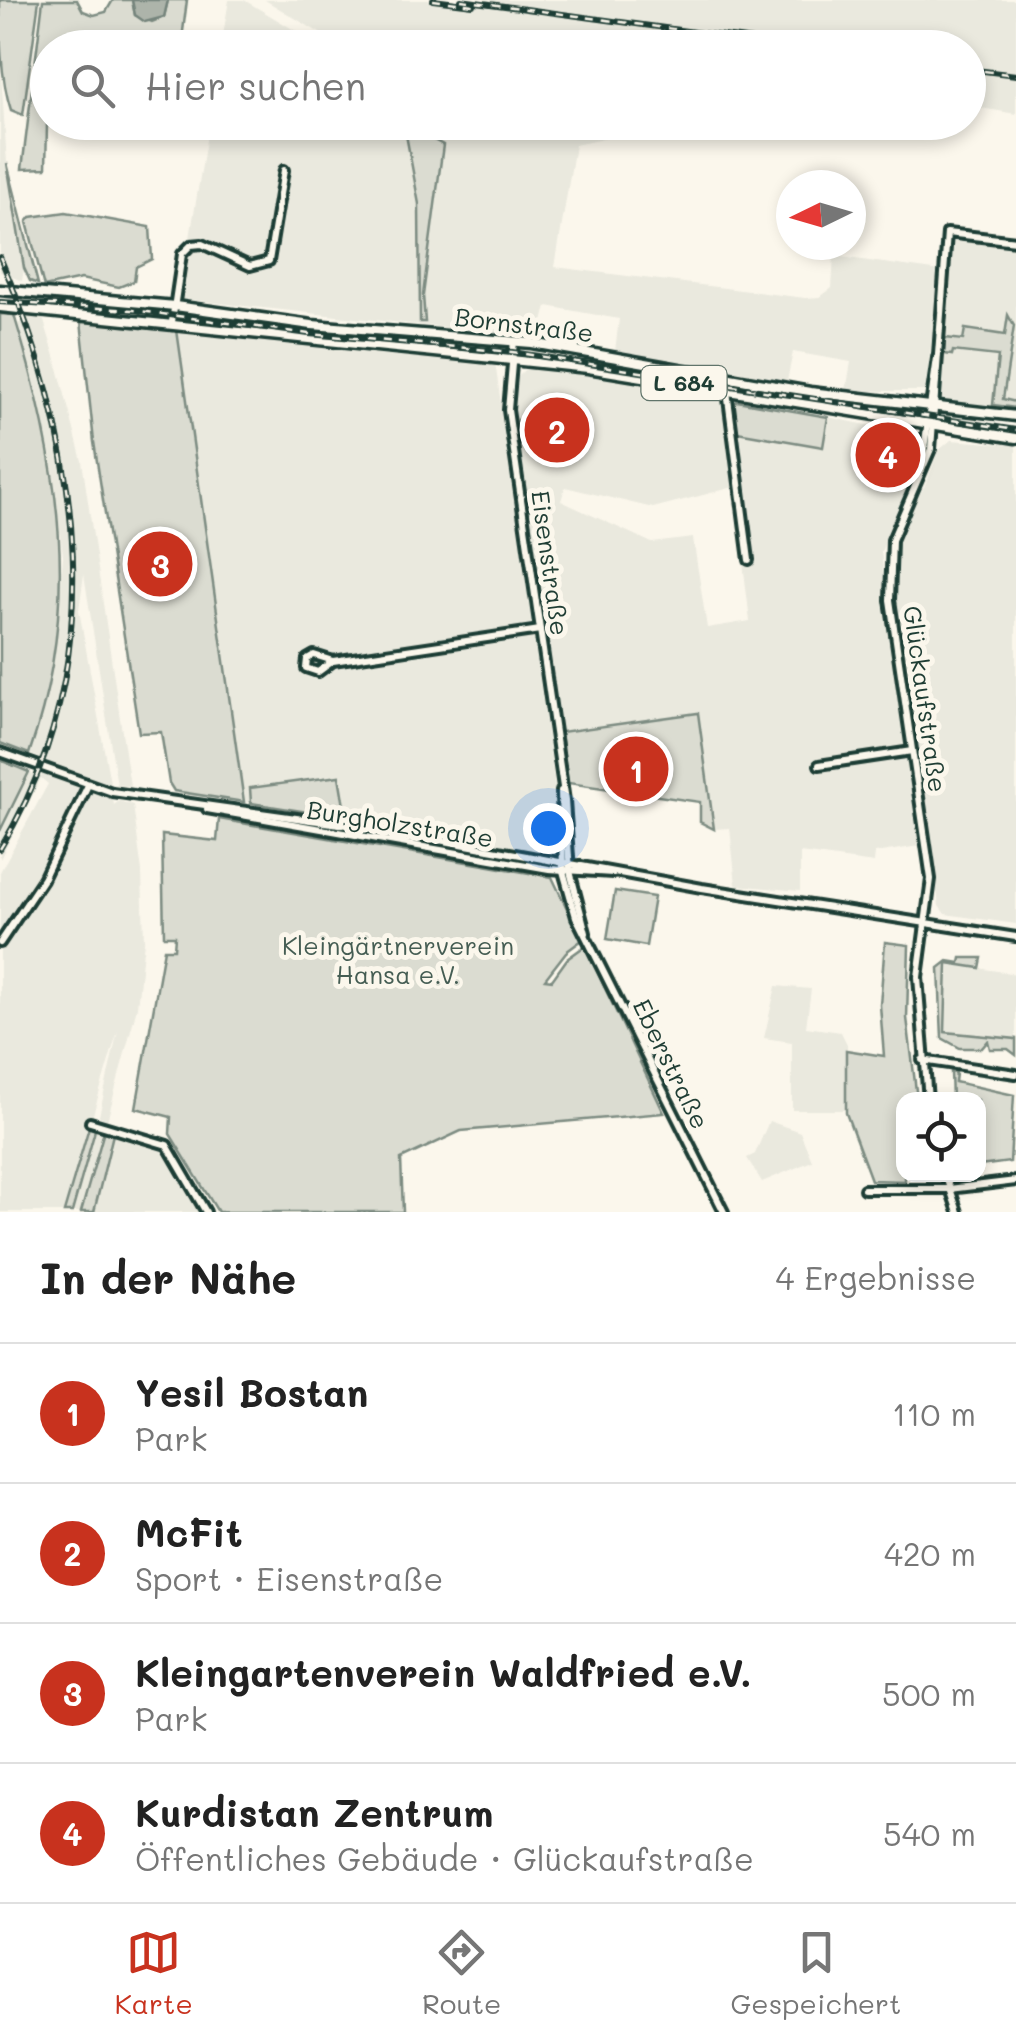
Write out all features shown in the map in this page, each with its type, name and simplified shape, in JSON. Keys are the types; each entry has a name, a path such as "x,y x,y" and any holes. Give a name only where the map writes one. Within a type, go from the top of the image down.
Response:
{"main road":[{"name":"Bornstraße","path":"0,290 175,306 295,324 514,341 810,392 1016,416"},
{"name":"Bornstraße","path":"0,307 511,359 1016,438"}],"street":[{"path":"172,322 182,254 191,245 202,244 254,267 268,261 284,170"},
{"name":"Glückaufstraße","path":"927,1092 918,977 931,879 888,570 892,540 918,485 930,426 947,233 1016,241"},
{"name":"Eisenstraße","path":"514,341 508,410 562,790 566,861"},
{"path":"728,391 749,560"},
{"path":"333,661 540,630"},
{"path":"819,764 912,751"},
{"name":"Burgholzstraße","path":"0,752 88,785 566,871 614,873"},
{"path":"0,943 43,879 88,785"},
{"name":"Burgholzstraße","path":"224,810 566,861 614,873 1016,937"},
{"name":"Eberstraße","path":"566,861 586,933 724,1212"},
{"path":"922,1060 1016,1074"},
{"path":"90,1122 166,1144 206,1212"},
{"path":"864,1189 949,1188 1016,1181"},
{"path":"947,1182 958,1212"}],"shaded area":[{"path":"132,0 168,0 164,17 145,22 135,15"},
{"path":"229,0 244,0 294,30 224,30"},
{"path":"265,0 1016,0 1016,114 986,109 986,30 315,30"},
{"path":"0,59 7,163 24,269 22,281 0,272"},
{"path":"206,140 598,140 575,145 555,267 805,298 820,297 832,288 834,260 941,271 925,391 846,391 851,362 793,352 787,381 615,351 619,319 547,306 539,338 180,299"},
{"path":"950,236 1016,245 1016,408 940,400"},
{"path":"34,314 43,318 82,461 130,786 117,785 84,574 79,610 114,805 119,801 133,805 142,872 144,941 137,1007 107,1121 99,1116 118,1030 64,1212 0,1212 0,872 48,784 41,778 0,859 0,831 29,772 41,777 48,761 29,754 53,664 63,556 51,457 18,324"},
{"path":"177,330 495,362 554,778 560,856 244,802"},
{"path":"537,368 723,396 727,429 822,447 828,417 915,435 915,468 881,552 919,846 875,853 874,863 800,853 800,891 736,885 730,828 714,829 697,713 561,732 515,411 517,377 524,370","holes":["565,487 653,508 734,487 750,621 707,628 693,538 652,543 561,501"]},
{"path":"951,440 1016,445 1016,924 945,914 939,906 894,582 897,544 907,515 928,480 938,451"},
{"path":"947,963 1016,974 1016,1044 945,1032"},
{"path":"776,986 811,989 806,1027 841,1032 847,1044 846,1110 792,1110 792,1042 764,1038"},
{"path":"769,1121 800,1132 812,1161 762,1182 747,1158 755,1154"},
{"path":"106,1126 162,1150 202,1212 94,1212 113,1134 105,1131 81,1212 72,1212 95,1129 104,1131"}],"green space":[{"path":"0,0 39,0 35,30 30,30 23,115 11,110 1,41"},
{"path":"43,0 77,0 83,11 94,15 106,12 113,0 132,0 135,15 152,22 164,17 168,0 187,0 183,30 39,30"},
{"path":"30,105 30,140 47,140 46,168 22,169"},
{"path":"407,140 434,140 443,145 423,295 425,322 420,322 419,204"},
{"path":"7,163 38,284 30,281 24,268"},
{"path":"66,212 150,227 152,259 136,267 134,281 119,287 81,279 44,287 27,222 31,217"},
{"path":"0,314 14,315 30,370 53,480 59,534 55,643 29,754 0,743"},
{"path":"1008,315 1014,326 1003,399 1016,402 1016,408 993,405 998,356 953,351 952,355 944,354 945,338 963,340 965,329 1005,335"},
{"path":"81,321 177,330 244,802 174,791 169,783 161,732 139,733 94,442"},
{"path":"737,401 828,417 823,447 737,432 733,405"},
{"path":"698,713 714,829 700,822 700,802 568,783 561,732"},
{"path":"0,760 29,772 0,831"},
{"path":"339,776 346,818 251,803 250,788"},
{"path":"272,817 550,861 549,867 272,821"},
{"name":"Kleingärtnerverein Hansa e.V.","path":"219,819 552,877 582,940 566,952 545,979 552,980 567,959 585,946 664,1113 461,1131 401,1159 403,1212 218,1212 170,1134 171,1117 136,1108 164,949 174,949 175,936 164,936 162,835 217,841"},
{"path":"615,891 654,897 646,946 607,939"},
{"path":"885,942 909,945 907,1018 916,1092 896,1092 896,1181 871,1180 846,1113 846,1050 884,1056 880,1005"},
{"path":"961,958 982,958 980,968 947,963 945,1032 1016,1039 1016,1055 1008,1049 990,1049 988,1041 982,1048 960,1048 942,1038 939,968 948,961 960,963"},
{"path":"951,1072 956,1073 955,1082 1014,1095 1010,1162 986,1165 986,1092 952,1092"},
{"path":"89,1127 95,1129 94,1134 72,1212 64,1212"},
{"path":"104,1131 113,1134 94,1212 81,1212"}],"railway":[{"path":"433,0 473,5"},
{"path":"461,0 680,30"},
{"path":"986,71 1016,75"},
{"path":"0,257 28,329 50,403 66,479 73,555 71,631 59,706 36,779 0,849"},
{"path":"0,302 133,310 309,334 512,352 1016,430"}],"place":[{"name":"McFit","path":"557,430"},
{"name":"Kurdistan Zentrum","path":"888,455"},
{"name":"Kleingartenverein Waldfried e.V.","path":"160,564"},
{"name":"Yesil Bostan","path":"636,769"}]}
